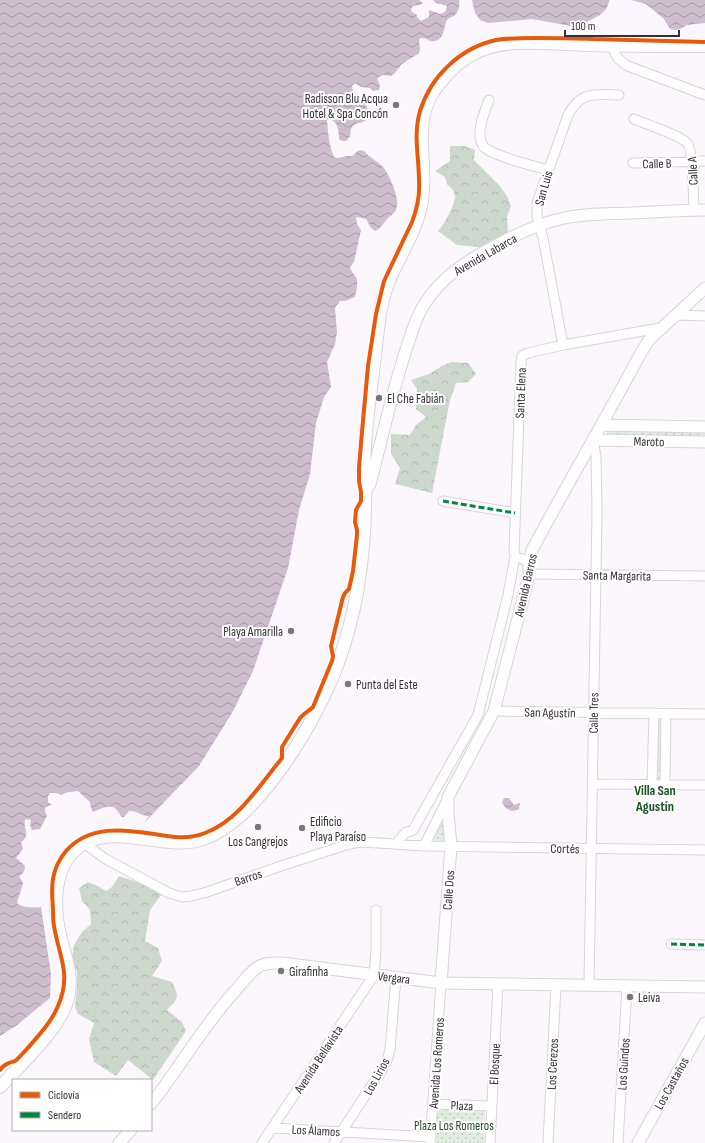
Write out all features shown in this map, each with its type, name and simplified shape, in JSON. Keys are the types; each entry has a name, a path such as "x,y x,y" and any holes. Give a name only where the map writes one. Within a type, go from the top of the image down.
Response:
{"main road":[{"path":"0,1087 51,1031 62,1014 67,1002 70,978 58,924 56,906 58,882 64,866 72,853 84,843 110,836 181,843 195,841 212,835 229,824 245,811 278,774 302,739 315,716 337,669 353,613 361,562 366,491 364,483 364,448 380,313 388,283 413,232 421,209 424,185 421,131 422,120 436,86 454,68 470,56 491,47 533,43 705,46"}],"street":[{"path":"612,45 615,55 619,60 628,66 705,95"},
{"name":"San Luis","path":"562,345 543,238 536,208 537,203 568,115 573,105 581,98 590,95 619,95"},
{"path":"488,100 480,132 483,146 496,154 548,170"},
{"name":"Calle A","path":"634,120 672,135 686,142 690,147 699,210"},
{"name":"Calle B","path":"633,163 705,161"},
{"name":"Avenida Labarca","path":"366,491 370,484 400,368 414,326 429,298 444,280 464,264 502,241 539,225 587,214 699,210"},
{"name":"Avenida Barros","path":"424,846 448,797 494,711 528,574 532,550 649,340 660,328 705,288"},
{"path":"676,315 705,316"},
{"name":"Santa Elena","path":"515,556 515,513 521,359 525,354 562,345 660,328"},
{"name":"Maroto","path":"602,425 705,427"},
{"name":"Maroto","path":"593,440 705,442"},
{"name":"Calle Tres","path":"589,985 596,574 596,456 593,440"},
{"path":"443,501 515,513"},
{"path":"515,556 529,561"},
{"name":"Avenida Barros","path":"396,844 405,833 413,830 478,716 508,595 515,556"},
{"name":"Santa Margarita","path":"528,574 705,576"},
{"name":"San Agustín","path":"494,711 705,714"},
{"path":"652,785 654,714"},
{"path":"666,714 666,785"},
{"path":"592,784 705,785"},
{"name":"Calle Dos","path":"441,983 451,846 448,797"},
{"name":"Barros","path":"84,843 104,858 169,894 182,897 207,892 281,866 354,843 363,842 424,846"},
{"name":"Cortés","path":"424,846 705,850"},
{"path":"374,975 376,950 376,910"},
{"path":"671,944 705,944"},
{"name":"Vergara","path":"152,1103 166,1086 216,1012 246,978 258,967 268,963 282,963 441,983 705,987"},
{"name":"Avenida Bellavista","path":"262,1143 374,975"},
{"name":"Los Lirios","path":"334,1143 382,1070 389,1055 396,977"},
{"name":"Avenida Los Romeros","path":"431,1140 441,983"},
{"name":"El Bosque","path":"490,1143 498,984"},
{"name":"Los Cerezos","path":"548,1143 556,985"},
{"name":"Los Guindos","path":"618,1143 628,986"},
{"name":"Los Castaños","path":"638,1143 705,1023"},
{"name":"Plaza","path":"433,1104 491,1106"},
{"name":"Los Álamos","path":"273,1128 343,1131 408,1140 431,1140"},
{"path":"120,1143 130,1131"}],"green space":[{"path":"450,146 465,146 475,150 474,160 499,185 507,196 511,206 507,217 508,233 496,241 480,247 457,245 438,231 449,215 455,200 453,191 447,184 445,177 435,171 450,161"},
{"path":"452,362 468,363 476,374 468,382 456,383 450,400 432,493 395,484 400,468 391,454 391,434 410,435 416,425 426,417 416,409 417,389 411,380 429,374"},
{"path":"609,428 705,430 705,439 605,438"},
{"path":"656,717 665,717 664,782 655,782"},
{"path":"444,819 446,841 432,840"},
{"path":"119,876 164,891 150,910 145,941 158,948 162,961 152,976 172,982 177,998 167,1010 182,1022 186,1031 153,1080 128,1060 116,1076 94,1062 89,1039 94,1023 78,1014 75,1007 77,972 72,958 74,945 82,932 91,924 90,910 82,901 79,888 88,882 106,891 112,887"},
{"name":"Plaza Los Romeros","path":"437,1107 485,1108 484,1143 436,1143"}],"water":[{"path":"0,0 419,0 423,3 413,6 411,9 421,21 429,17 429,10 440,14 445,12 447,6 436,3 433,0 459,0 459,4 458,10 454,16 447,20 441,38 432,41 425,38 420,38 419,53 402,64 391,76 383,75 379,77 377,79 380,85 379,90 373,91 370,88 361,87 355,83 352,86 353,92 366,105 369,117 365,121 352,127 350,136 346,141 339,139 336,124 332,120 327,120 328,134 334,157 338,158 352,156 360,150 364,151 383,167 391,180 397,206 394,213 381,227 375,231 371,228 366,219 356,218 357,224 361,230 354,262 350,267 357,279 355,297 345,301 340,301 335,308 337,332 335,344 327,362 331,387 324,397 316,423 310,474 299,510 288,568 253,671 232,713 199,766 144,823 149,816 134,811 129,811 124,817 122,817 113,807 104,808 93,812 90,802 78,791 67,792 62,795 50,793 48,796 48,802 52,805 45,807 47,816 40,829 32,830 30,825 31,820 25,819 26,837 21,842 23,849 16,858 25,866 24,872 19,876 23,883 17,903 28,907 41,907 51,974 50,998 17,1025 0,1036"},
{"path":"472,0 610,0 606,9 600,15 583,24 571,26 532,19 488,23 480,20 475,13"},
{"path":"631,0 705,0 705,23 687,25 675,30 670,29 664,19 646,4"},
{"path":"504,798 509,798 514,805 520,803 519,809 511,811 507,809 502,802"}],"marked path":[{"path":"443,501 515,513"},
{"path":"671,944 705,945"}],"cycle path":[{"path":"0,1070 5,1065 15,1061 40,1034 55,1012 62,995 64,975 54,924 52,885 57,864 66,851 85,837 107,831 119,830 173,837 192,837 216,828 227,821 246,803 282,758 282,747 300,718 313,707 332,661 333,656 331,646 343,597 349,589 353,571 357,535 355,522 356,510 361,501 359,481 361,443 368,366 376,314 384,281 412,222 417,207 419,197 417,137 418,120 420,111 431,86 439,75 459,57 483,44 496,40 516,38 557,38 705,42"}],"place":[{"name":"Radisson Blu Acqua Hotel & Spa Concón","path":"396,105"},
{"name":"El Che Fabián","path":"379,398"},
{"name":"Playa Amarilla","path":"291,631"},
{"name":"Punta del Este","path":"348,684"},
{"name":"Los Cangrejos","path":"258,827"},
{"name":"Edificio Playa Paraíso","path":"302,828"},
{"name":"Girafinha","path":"281,971"},
{"name":"Leiva","path":"630,997"}],"district":[{"name":"Villa San Agustín","path":"655,798"}]}
